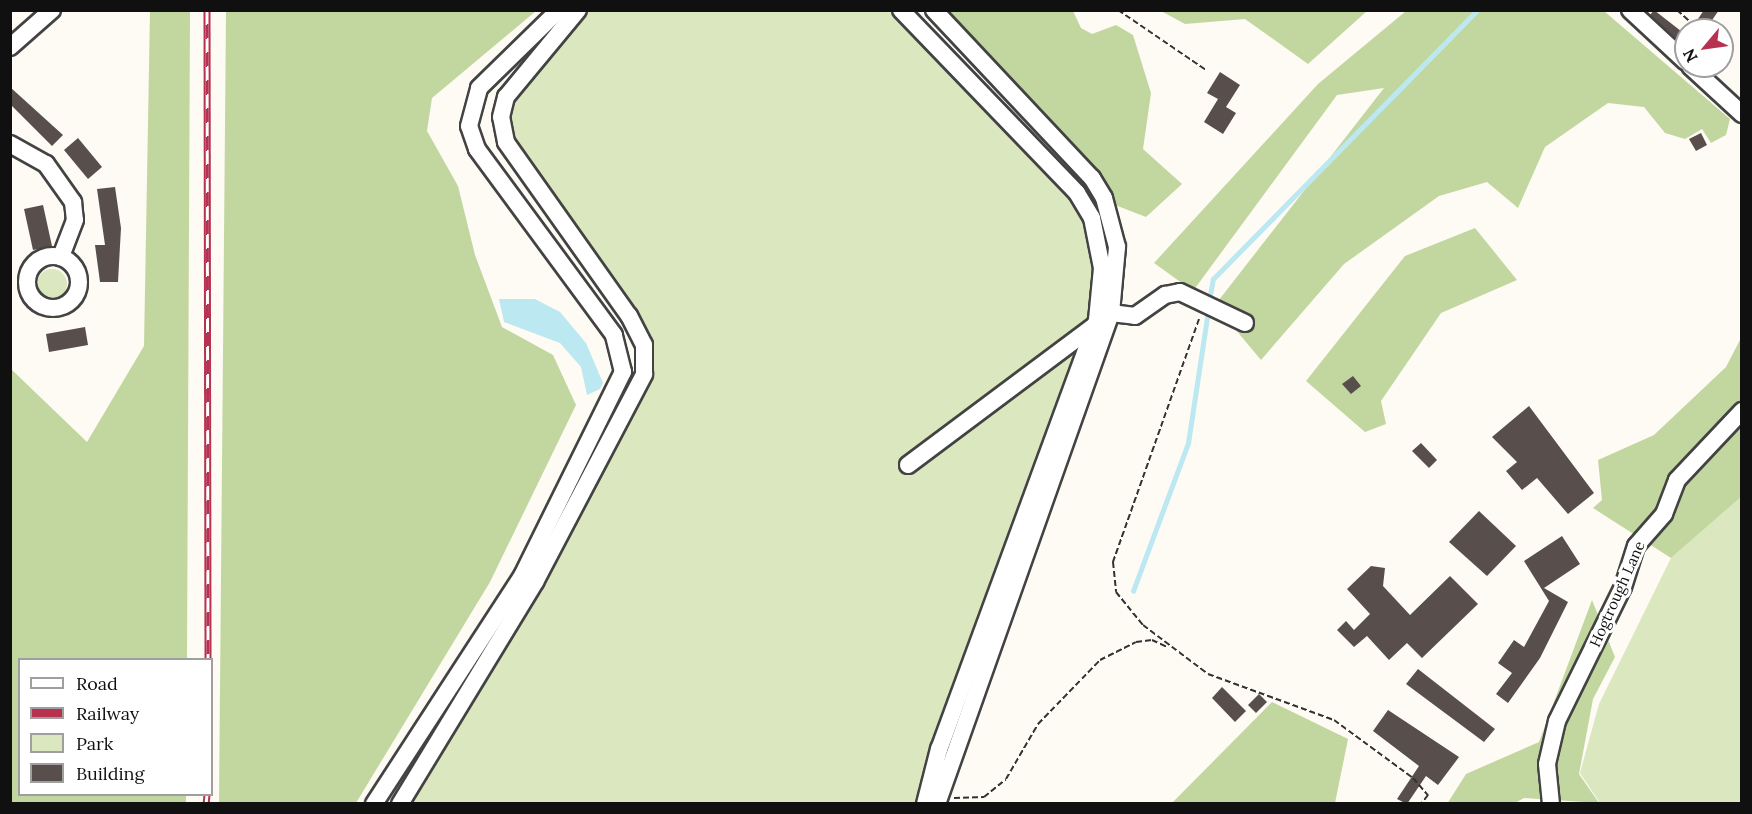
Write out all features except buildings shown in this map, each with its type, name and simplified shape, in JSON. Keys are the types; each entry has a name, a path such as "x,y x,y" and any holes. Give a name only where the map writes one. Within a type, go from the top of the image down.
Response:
{"street":[{"path":"10,47 52,10"},
{"path":"374,804 522,576 623,372 614,335 477,149 469,126 479,88 559,10"},
{"path":"400,804 535,582 644,374 644,345 629,316 506,142 501,117 506,97 578,10"},
{"path":"901,10 1077,193 1101,246 1104,316"},
{"path":"934,10 1092,177 1117,246 1104,316 939,748 934,801"},
{"path":"1630,10 1674,51"},
{"path":"1703,78 1742,114"},
{"path":"10,144 46,164 73,202 75,220 61,257"},
{"path":"908,465 1104,316 1135,316 1172,292 1204,303 1245,323"},
{"name":"Hogtrough Lane","path":"1551,804 1547,764 1557,721 1623,586 1636,546 1664,514 1677,480 1742,411"}],"path":[{"path":"1118,10 1206,70"},
{"path":"1169,648 1116,592 1113,562 1204,303"},
{"path":"934,801 969,801 1006,779 1038,724 1118,649 1152,640 1169,648 1208,674 1334,720 1413,778 1428,795 1421,804"}],"green space":[{"path":"150,11 190,11 187,658 18,658 18,796 186,796 186,803 11,803 11,369 87,442 144,346"},
{"path":"226,11 536,11 432,98 427,131 458,186 475,255 502,327 553,355 576,405 490,582 356,803 219,803"},
{"path":"584,11 897,11 1074,195 1096,250 1096,303 920,803 404,804 639,401 648,345 511,141 506,117 510,100"},
{"path":"930,11 1073,11 1081,28 1092,34 1116,25 1133,35 1151,93 1143,149 1182,184 1146,217 1115,205"},
{"path":"1161,11 1367,11 1308,64 1245,19 1185,24"},
{"path":"1406,11 1604,11 1674,71 1674,78 1682,78 1730,119 1726,135 1711,143 1702,129 1685,139 1665,133 1644,107 1608,103 1545,147 1518,208 1487,182 1439,196 1344,264 1261,360 1215,305 1384,88 1337,95 1193,291 1154,263 1318,84"},
{"path":"1475,228 1517,280 1441,313 1381,401 1386,424 1365,432 1306,381 1405,256"},
{"path":"52,269 63,273 67,284 63,295 52,299 41,295 37,284 41,273"},
{"path":"1741,338 1741,497 1671,558 1593,508 1602,500 1598,460 1654,435 1726,367"},
{"path":"1741,497 1741,803 1600,803 1580,773 1599,704 1671,558"},
{"path":"1592,600 1615,657 1593,699 1579,774 1599,803 1524,798 1515,803 1447,804 1466,774 1539,742"},
{"path":"1272,702 1348,739 1335,803 1172,803"}],"water":[{"path":"499,299 535,299 560,312 586,343 603,383 600,389 587,395 581,367 560,343 504,322"}],"waterway":[{"path":"1209,301 1213,279 1477,10"},
{"path":"1133,591 1188,443 1208,310"}],"railway":[{"path":"207,10 208,658"},
{"path":"206,804 207,796"}]}
